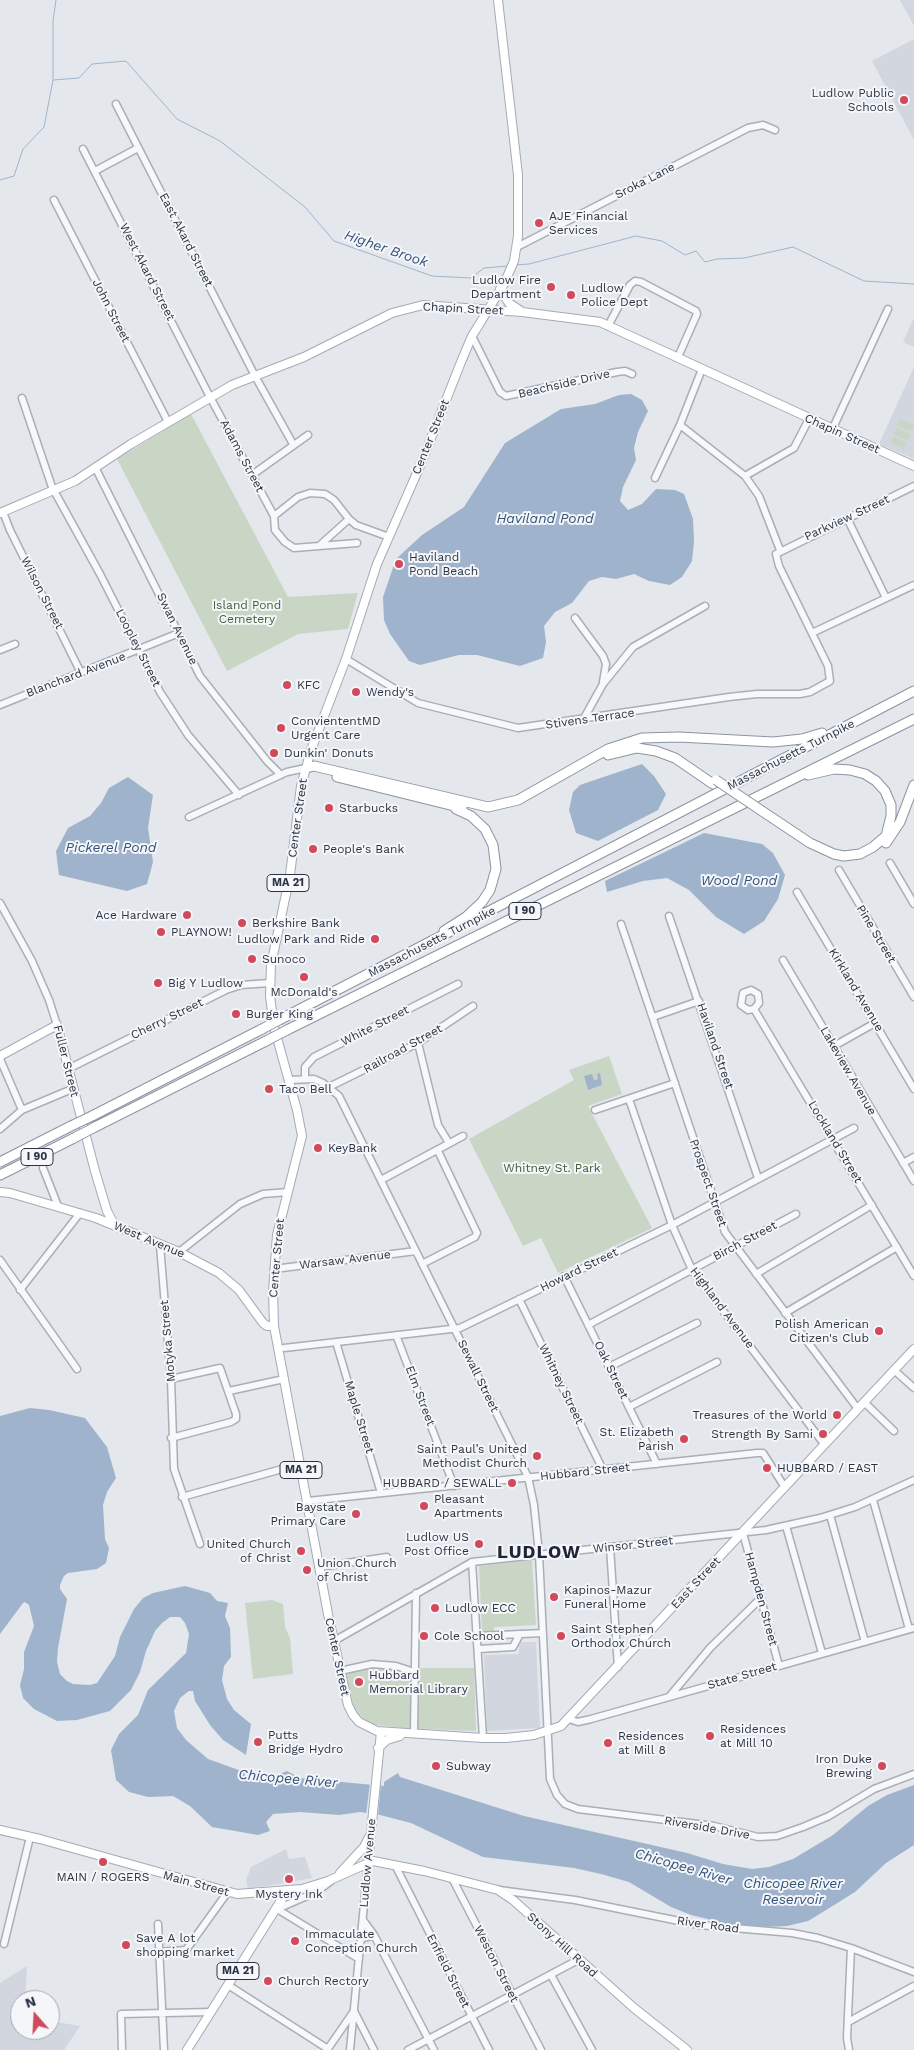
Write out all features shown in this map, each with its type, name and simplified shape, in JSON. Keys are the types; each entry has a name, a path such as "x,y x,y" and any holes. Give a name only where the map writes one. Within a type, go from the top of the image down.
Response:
{"highway":[{"path":"306,768 314,766 488,807 518,800 599,754 625,743 652,737 773,742 802,739 820,734 910,692"},
{"name":"Massachusetts Turnpike","path":"0,1162 355,982 910,692"},
{"name":"Massachusetts Turnpike","path":"0,1175 286,1030 914,719"},
{"path":"599,754 627,744 654,744 677,753 715,782"},
{"path":"306,768 314,772 481,812 506,809 530,799 602,757 616,752 637,748 656,751 675,758 715,782 819,852 837,858 855,859 871,854 891,836 900,822 914,786"},
{"path":"760,812 823,851 844,856 860,854 873,847 886,836 892,816 888,797 881,786 865,774 850,770 834,769 816,773 764,793"},
{"path":"355,982 466,917 482,902 490,890 495,876 496,861 490,838 479,822 449,805"}],"main road":[{"name":"Center Street","path":"378,1748 373,1737 359,1722 348,1705 274,1326 274,1269 277,1235 302,1136 274,1027 270,984 274,946 290,875 299,799 306,768 346,659 372,577 472,336 513,264 517,247 518,175 498,0"},
{"path":"500,289 509,303 522,312"},
{"name":"Chapin Street","path":"2,512 54,490 96,469 210,397 255,376 304,357 391,313 409,307 441,306 522,312 592,320 678,357 832,430 914,466"},
{"path":"0,1057 57,1025"},
{"name":"Fuller Street","path":"57,1025 72,1089 102,1194 115,1226"},
{"name":"West Avenue","path":"0,1192 10,1193 80,1213 179,1252 219,1273 239,1290 263,1323 268,1326 274,1326"},
{"name":"East Street","path":"381,1732 483,1738 518,1738 547,1732 569,1719 743,1533 784,1486 914,1349"},
{"path":"359,1722 381,1732 378,1748"},
{"path":"378,1748 389,1739 414,1733"},
{"name":"Ludlow Avenue","path":"368,1862 378,1748"},
{"name":"Main Street","path":"0,1830 227,1893 247,1895 287,1891 333,1878 368,1862"},
{"path":"333,1878 364,1847 370,1833"},
{"path":"368,1862 394,1865"},
{"name":"Stony Hill Road","path":"394,1865 498,1890 513,1900 578,1960 687,2050"},
{"name":"MA 21","path":"187,2050 287,1891"}],"street":[{"name":"East Akard Street","path":"116,104 255,376 293,444"},
{"name":"Sroka Lane","path":"517,247 563,225 748,128 763,125 774,130"},
{"path":"95,171 138,148"},
{"name":"West Akard Street","path":"83,149 210,397"},
{"name":"John Street","path":"54,200 168,422"},
{"path":"608,326 630,286 640,282 696,311 697,315 678,357"},
{"path":"832,430 888,309"},
{"name":"Beachside Drive","path":"472,336 500,392 506,396 617,372 625,371 632,374"},
{"path":"655,478 680,425 702,369"},
{"name":"Adams Street","path":"210,397 274,516"},
{"name":"Loopley Street","path":"22,398 54,490 178,722 239,795"},
{"path":"745,476 794,448 809,419"},
{"path":"680,425 745,476 759,496 780,550 776,554 776,560 812,633 914,585"},
{"path":"252,475 293,444 308,436"},
{"name":"Swan Avenue","path":"96,469 207,686 267,761 281,775"},
{"name":"Parkview Street","path":"780,550 913,489"},
{"path":"357,543 294,548 276,530 274,516 298,497 310,493 325,494 334,500 356,525 389,537"},
{"name":"Wilson Street","path":"2,512 81,673"},
{"path":"847,518 886,598"},
{"path":"319,546 349,519"},
{"path":"583,720 603,684 632,647 705,606"},
{"path":"575,618 603,656 606,664 603,684"},
{"name":"Stivens Terrace","path":"346,659 418,704 518,728 583,720 741,695 800,694 819,688 830,681 828,666 812,633"},
{"name":"Blanchard Avenue","path":"0,704 179,634"},
{"path":"0,650 15,644"},
{"path":"189,816 281,775 306,768"},
{"path":"890,863 914,904"},
{"name":"Pine Street","path":"839,870 914,997"},
{"name":"Kirkland Avenue","path":"797,892 914,1089"},
{"name":"Fuller Street","path":"0,903 32,960 49,1000 57,1025"},
{"name":"Haviland Street","path":"669,916 758,1178"},
{"name":"Prospect Street","path":"621,924 725,1232 858,1409"},
{"name":"Lakeview Avenue","path":"783,960 914,1181"},
{"name":"Cherry Street","path":"68,1069 226,990 241,985 270,984"},
{"name":"White Street","path":"305,1078 305,1067 314,1057 458,984"},
{"path":"653,1017 699,1001"},
{"name":"Railroad Street","path":"329,1087 418,1043 473,1006"},
{"name":"Lockland Street","path":"754,1009 914,1276"},
{"path":"834,1046 875,1023"},
{"path":"418,1043 438,1125 449,1143"},
{"path":"0,1057 22,1110"},
{"name":"Sewall Street","path":"289,1080 314,1079 329,1087 344,1104 528,1477 535,1514 539,1554 547,1732"},
{"path":"595,1110 675,1083"},
{"path":"0,1129 22,1110 72,1089"},
{"name":"Highland Avenue","path":"629,1099 672,1225 692,1270 824,1444"},
{"name":"Howard Street","path":"284,1348 454,1329 672,1225 854,1128"},
{"path":"381,1180 463,1136"},
{"path":"422,1264 476,1237 477,1233 438,1151"},
{"path":"903,1163 914,1158"},
{"path":"43,1168 58,1206"},
{"path":"179,1252 246,1200 263,1194 288,1192"},
{"path":"756,1274 872,1205"},
{"path":"20,1290 80,1213"},
{"name":"Birch Street","path":"588,1325 796,1214"},
{"name":"Motyka Street","path":"160,1245 171,1378 171,1438 174,1470 200,1544"},
{"path":"785,1313 897,1247"},
{"name":"Warsaw Avenue","path":"274,1269 416,1251"},
{"path":"1,1264 77,1368"},
{"name":"Oak Street","path":"564,1276 657,1464"},
{"name":"Whitney Street","path":"519,1298 603,1470"},
{"path":"609,1367 697,1323"},
{"name":"Elm Street","path":"396,1336 454,1486"},
{"name":"Maple Street","path":"336,1342 381,1493"},
{"path":"629,1407 717,1362"},
{"path":"171,1378 220,1368 229,1391 236,1419 171,1438"},
{"path":"894,1370 914,1388"},
{"path":"229,1391 284,1379"},
{"path":"864,1402 894,1431"},
{"name":"Hubbard Street","path":"308,1501 763,1453 784,1486"},
{"path":"182,1497 300,1464"},
{"name":"Winsor Street","path":"334,1641 472,1562 743,1533 786,1526 830,1515 873,1500 914,1480"},
{"path":"873,1500 912,1628"},
{"path":"830,1515 865,1642"},
{"path":"786,1526 822,1653"},
{"name":"Hampden Street","path":"743,1533 779,1666"},
{"path":"610,1547 618,1667"},
{"path":"320,1568 387,1557"},
{"path":"472,1562 479,1649 483,1738"},
{"path":"414,1733 416,1593"},
{"path":"669,1696 710,1648 760,1599"},
{"name":"State Street","path":"569,1719 578,1722 586,1720 912,1628"},
{"path":"478,1636 543,1633"},
{"path":"479,1649 513,1646 520,1634"},
{"path":"340,1671 372,1664 396,1666 414,1672"},
{"name":"Riverside Drive","path":"547,1732 551,1783 565,1804 578,1809 714,1826 758,1837 777,1836 803,1828 829,1816 874,1789 914,1774"},
{"path":"4,1944 30,1837"},
{"name":"Ludlow Avenue","path":"350,2050 368,1862"},
{"name":"Enfield Street","path":"394,1865 489,2050"},
{"path":"277,1909 316,1892 333,1878"},
{"name":"Weston Street","path":"452,1878 541,2050"},
{"name":"River Road","path":"498,1890 585,1902 699,1925 792,1933 851,1948 914,1972"},
{"path":"158,1952 186,1950 227,1893"},
{"path":"277,1909 359,1959"},
{"path":"363,1920 374,1935 434,2050"},
{"path":"158,1924 164,2050"},
{"path":"361,1939 374,1935"},
{"path":"849,2050 847,2038 851,1948"},
{"path":"408,2050 551,1976 578,1960"},
{"path":"551,1976 592,2050"},
{"path":"228,1985 328,2049 354,2011 374,2050"},
{"path":"848,2022 914,1986"},
{"path":"122,2050 120,2014 211,2012"}],"shaded area":[{"path":"900,0 914,0 914,26"},
{"name":"Ludlow Public Schools","path":"914,39 914,140 872,61"},
{"path":"914,318 914,347 903,342"},
{"path":"914,367 914,459 879,444"},
{"path":"521,1642 536,1642 540,1728 487,1731 484,1655 519,1654"},
{"path":"286,1849 289,1859 305,1857 312,1878 248,1889 246,1880 251,1867"},
{"path":"27,1966 26,1990 10,1990 10,2040 60,2040 60,2023 80,2026 64,2050 0,2050 0,1983"}],"green space":[{"name":"Island Pond Cemetery","path":"191,414 288,597 358,593 348,629 298,634 227,671 117,459"},
{"path":"900,419 914,425 911,431 897,426"},
{"path":"896,428 911,434 908,440 894,435"},
{"path":"893,437 907,442 904,449 890,443"},
{"name":"Whitney St. Park","path":"609,1056 622,1094 588,1106 652,1228 558,1273 541,1238 523,1246 469,1139 574,1080 569,1070"},
{"path":"532,1560 536,1625 494,1627 494,1631 482,1632 479,1566"},
{"path":"272,1600 283,1604 285,1627 290,1638 293,1674 253,1679 245,1603"},
{"path":"379,1665 414,1668 474,1668 476,1731 404,1728 369,1724 354,1709 345,1669"}],"water":[{"name":"Haviland Pond","path":"631,394 642,400 648,411 638,432 634,448 636,460 623,487 620,501 628,510 642,504 656,489 675,490 684,494 693,519 694,541 692,561 682,577 670,585 649,581 634,574 616,579 602,577 589,581 572,603 555,612 544,626 546,642 543,658 520,666 477,655 459,655 420,665 409,661 390,634 384,620 383,597 396,559 422,535 464,507 505,443 561,409 595,404 619,395"},
{"path":"642,764 654,776 666,794 658,810 598,841 576,833 569,810 573,792 580,785"},
{"name":"Pickerel Pond","path":"128,777 153,795 148,828 153,862 147,884 127,891 59,875 56,851 68,828 90,816 101,803 109,788"},
{"name":"Wood Pond","path":"704,833 762,844 773,853 785,875 778,899 764,921 744,934 716,917 689,890 667,878 643,881 607,892 605,881"},
{"path":"600,1073 602,1085 588,1090 584,1076 592,1074 594,1080 598,1079 597,1074"},
{"path":"30,1408 85,1418 107,1447 116,1478 107,1492 103,1505 105,1539 109,1548 106,1563 97,1569 68,1573 64,1576 60,1585 60,1589 67,1599 58,1648 57,1662 60,1674 73,1684 90,1685 97,1683 115,1656 120,1637 134,1609 143,1598 153,1593 185,1586 210,1593 217,1601 228,1603 225,1616 230,1628 231,1657 224,1666 222,1680 227,1699 234,1710 251,1724 246,1755 223,1740 210,1725 195,1701 193,1691 189,1691 180,1698 174,1711 177,1728 186,1740 208,1759 258,1777 269,1778 287,1771 300,1778 384,1786 384,1782 398,1773 400,1777 524,1816 687,1853 723,1864 752,1869 769,1867 793,1859 833,1835 868,1806 887,1795 914,1785 914,1845 886,1863 855,1892 808,1921 787,1926 764,1927 728,1924 691,1915 671,1907 629,1882 601,1874 574,1868 483,1857 411,1823 380,1815 360,1812 339,1815 300,1812 273,1814 266,1822 270,1831 258,1835 212,1827 190,1806 173,1796 148,1797 129,1792 116,1780 111,1750 119,1734 138,1715 148,1690 186,1653 189,1634 185,1623 180,1617 170,1617 162,1623 155,1631 146,1651 140,1672 131,1690 110,1711 77,1720 57,1721 34,1709 23,1698 20,1685 24,1669 24,1652 34,1626 29,1605 25,1602 23,1603 0,1634 0,1416"}],"pier":[{"path":"370,1782 381,1783 378,1817 366,1816"}],"waterway":[{"path":"53,79 53,21 56,0"},
{"name":"Higher Brook","path":"0,180 14,176 23,149 44,127 53,80 79,78 92,64 126,61 177,119 220,141 305,207 334,241 432,276 471,278 484,268 508,266"},
{"name":"Higher Brook","path":"515,265 529,264 636,236 662,241 685,255 696,251 705,262 717,259 744,258 793,247 864,281 914,284"}],"place":[{"name":"Ludlow Public Schools","path":"904,100"},
{"name":"AJE Financial Services","path":"539,223"},
{"name":"Ludlow Fire Department","path":"551,287"},
{"name":"Ludlow Police Dept","path":"571,295"},
{"name":"Haviland Pond Beach","path":"399,564"},
{"name":"KFC","path":"287,685"},
{"name":"Wendy's","path":"356,692"},
{"name":"ConviententMD Urgent Care","path":"281,728"},
{"name":"Dunkin' Donuts","path":"274,753"},
{"name":"Starbucks","path":"329,808"},
{"name":"People's Bank","path":"313,849"},
{"name":"Ace Hardware","path":"187,915"},
{"name":"Berkshire Bank","path":"242,923"},
{"name":"PLAYNOW!","path":"161,932"},
{"name":"Ludlow Park and Ride","path":"375,939"},
{"name":"Sunoco","path":"252,959"},
{"name":"McDonald's","path":"304,977"},
{"name":"Big Y Ludlow","path":"158,983"},
{"name":"Burger King","path":"236,1014"},
{"name":"Taco Bell","path":"269,1089"},
{"name":"KeyBank","path":"318,1148"},
{"name":"Polish American Citizen's Club","path":"879,1331"},
{"name":"Treasures of the World","path":"837,1415"},
{"name":"Strength By Sami","path":"823,1434"},
{"name":"St. Elizabeth Parish","path":"684,1439"},
{"name":"Saint Paul’s United Methodist Church","path":"537,1456"},
{"name":"HUBBARD / EAST","path":"767,1468"},
{"name":"HUBBARD / SEWALL","path":"512,1483"},
{"name":"Pleasant Apartments","path":"424,1506"},
{"name":"Baystate Primary Care","path":"356,1514"},
{"name":"Ludlow US Post Office","path":"479,1544"},
{"name":"United Church of Christ","path":"301,1551"},
{"name":"Union Church of Christ","path":"307,1570"},
{"name":"Kapinos-Mazur Funeral Home","path":"554,1597"},
{"name":"Ludlow ECC","path":"435,1608"},
{"name":"Cole School","path":"424,1636"},
{"name":"Saint Stephen Orthodox Church","path":"561,1636"},
{"name":"Hubbard Memorial Library","path":"359,1682"},
{"name":"Residences at Mill 10","path":"710,1736"},
{"name":"Putts Bridge Hydro","path":"258,1742"},
{"name":"Residences at Mill 8","path":"608,1743"},
{"name":"Subway","path":"436,1766"},
{"name":"Iron Duke Brewing","path":"882,1766"},
{"name":"MAIN / ROGERS","path":"103,1862"},
{"name":"Mystery Ink","path":"289,1879"},
{"name":"Immaculate Conception Church","path":"295,1941"},
{"name":"Save A lot shopping market","path":"126,1945"},
{"name":"Church Rectory","path":"268,1981"}],"district":[{"name":"LUDLOW","path":"539,1553"}],"water label":[{"name":"Chicopee River","path":"288,1779"},
{"name":"Chicopee River","path":"683,1867"},
{"name":"Chicopee River Reservoir","path":"793,1892"}]}
